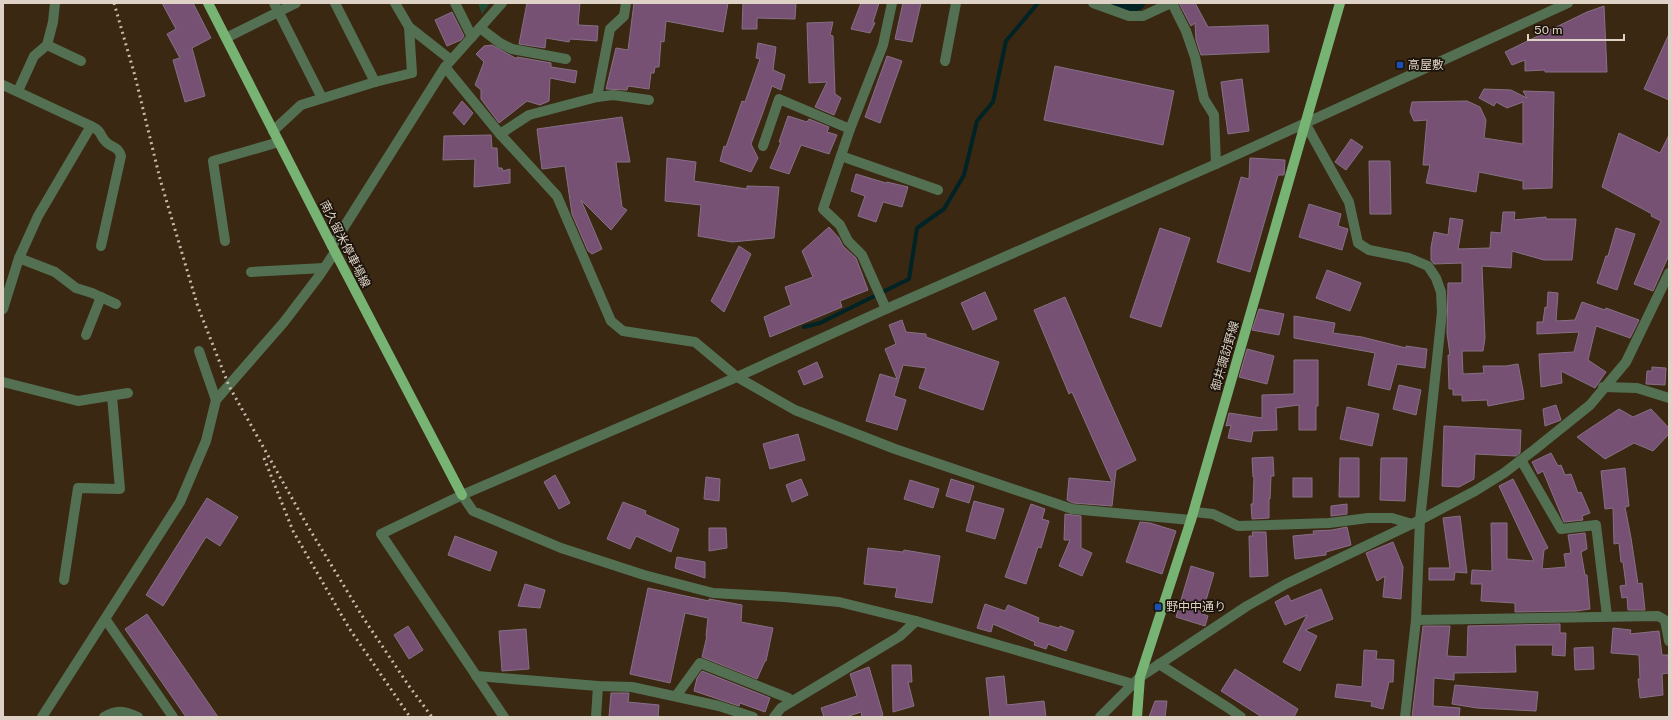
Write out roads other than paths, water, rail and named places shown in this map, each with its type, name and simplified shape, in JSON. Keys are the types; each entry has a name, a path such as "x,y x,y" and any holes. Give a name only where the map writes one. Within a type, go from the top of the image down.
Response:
{"main road":[{"name":"南久留米停車場線","path":"208,3 333,249 462,495"},
{"name":"御井諏訪野線","path":"1137,717 1136,681 1192,516 1340,3"}],"street":[{"path":"18,91 34,56 46,45 53,22 55,3"},
{"path":"226,38 276,7 296,3"},
{"path":"335,3 375,82"},
{"path":"395,3 409,27 448,64 500,134 557,196 611,321 622,331 695,342 737,377 795,410 895,449 1072,509 1192,516 1213,514 1238,526 1329,522 1374,518 1392,518 1416,522"},
{"path":"455,3 472,36"},
{"path":"42,717 106,620 180,502 206,441 216,400 284,322 324,268 333,249 448,64 502,3"},
{"path":"597,96 610,29 624,16 626,3"},
{"path":"886,309 862,255 848,241 840,225 823,208 850,129 883,45 892,3"},
{"path":"945,61 956,3"},
{"path":"1092,3 1129,16 1143,16 1171,3 1186,31 1195,57 1204,99 1214,115 1216,164"},
{"path":"504,717 381,534 462,495 737,377 886,309 1216,164 1568,3"},
{"path":"276,7 322,98"},
{"path":"273,131 301,105 375,82 412,73 409,27"},
{"path":"480,28 500,43 512,49 566,60"},
{"path":"46,45 81,61"},
{"path":"3,85 100,130 105,141 119,150 121,156 101,246"},
{"path":"500,134 528,116 597,96 613,95 649,100"},
{"path":"763,146 779,99 850,129"},
{"path":"1305,123 1349,202 1358,243 1368,250 1409,258 1428,266 1436,278 1442,292 1440,327 1416,522 1416,620 1405,717"},
{"path":"3,309 19,258 38,216 91,126"},
{"path":"225,241 213,161 279,142"},
{"path":"841,156 938,190"},
{"path":"19,258 55,272 76,288 116,304"},
{"path":"251,272 324,268"},
{"path":"1100,717 1136,681 1159,664 1247,606 1286,584 1416,522 1475,491 1504,473 1521,460 1590,405 1626,362 1669,274"},
{"path":"86,335 101,297"},
{"path":"199,352 216,400"},
{"path":"3,382 78,401 128,393"},
{"path":"1603,388 1637,388 1669,398"},
{"path":"64,580 78,488 120,488 112,396"},
{"path":"1521,460 1561,529 1596,525 1607,616"},
{"path":"462,495 473,511 560,548 644,575 713,593 839,602 916,621 1136,681"},
{"path":"1416,620 1658,616 1665,620 1669,641"},
{"path":"106,620 171,716"},
{"path":"774,717 781,708 900,636 916,621"},
{"path":"676,696 700,663 788,698 792,702"},
{"path":"1159,664 1241,717"},
{"path":"476,676 598,686 632,687 719,706 753,717"},
{"path":"596,717 598,686"},
{"path":"104,717 114,711 127,712 138,717"}],"waterway":[{"path":"804,327 820,323 909,279 917,228 944,209 964,175 977,121 993,102 1006,41 1038,3"},
{"path":"1111,3 1125,6 1131,6 1138,3"}],"railway":[{"path":"114,3 135,76 160,179 198,307 229,386 307,525 364,619 409,686 432,717"},
{"path":"264,458 293,531 349,628 410,717"}],"place":[{"name":"高屋敷","path":"1400,65"},
{"name":"野中中通り","path":"1158,607"}]}
